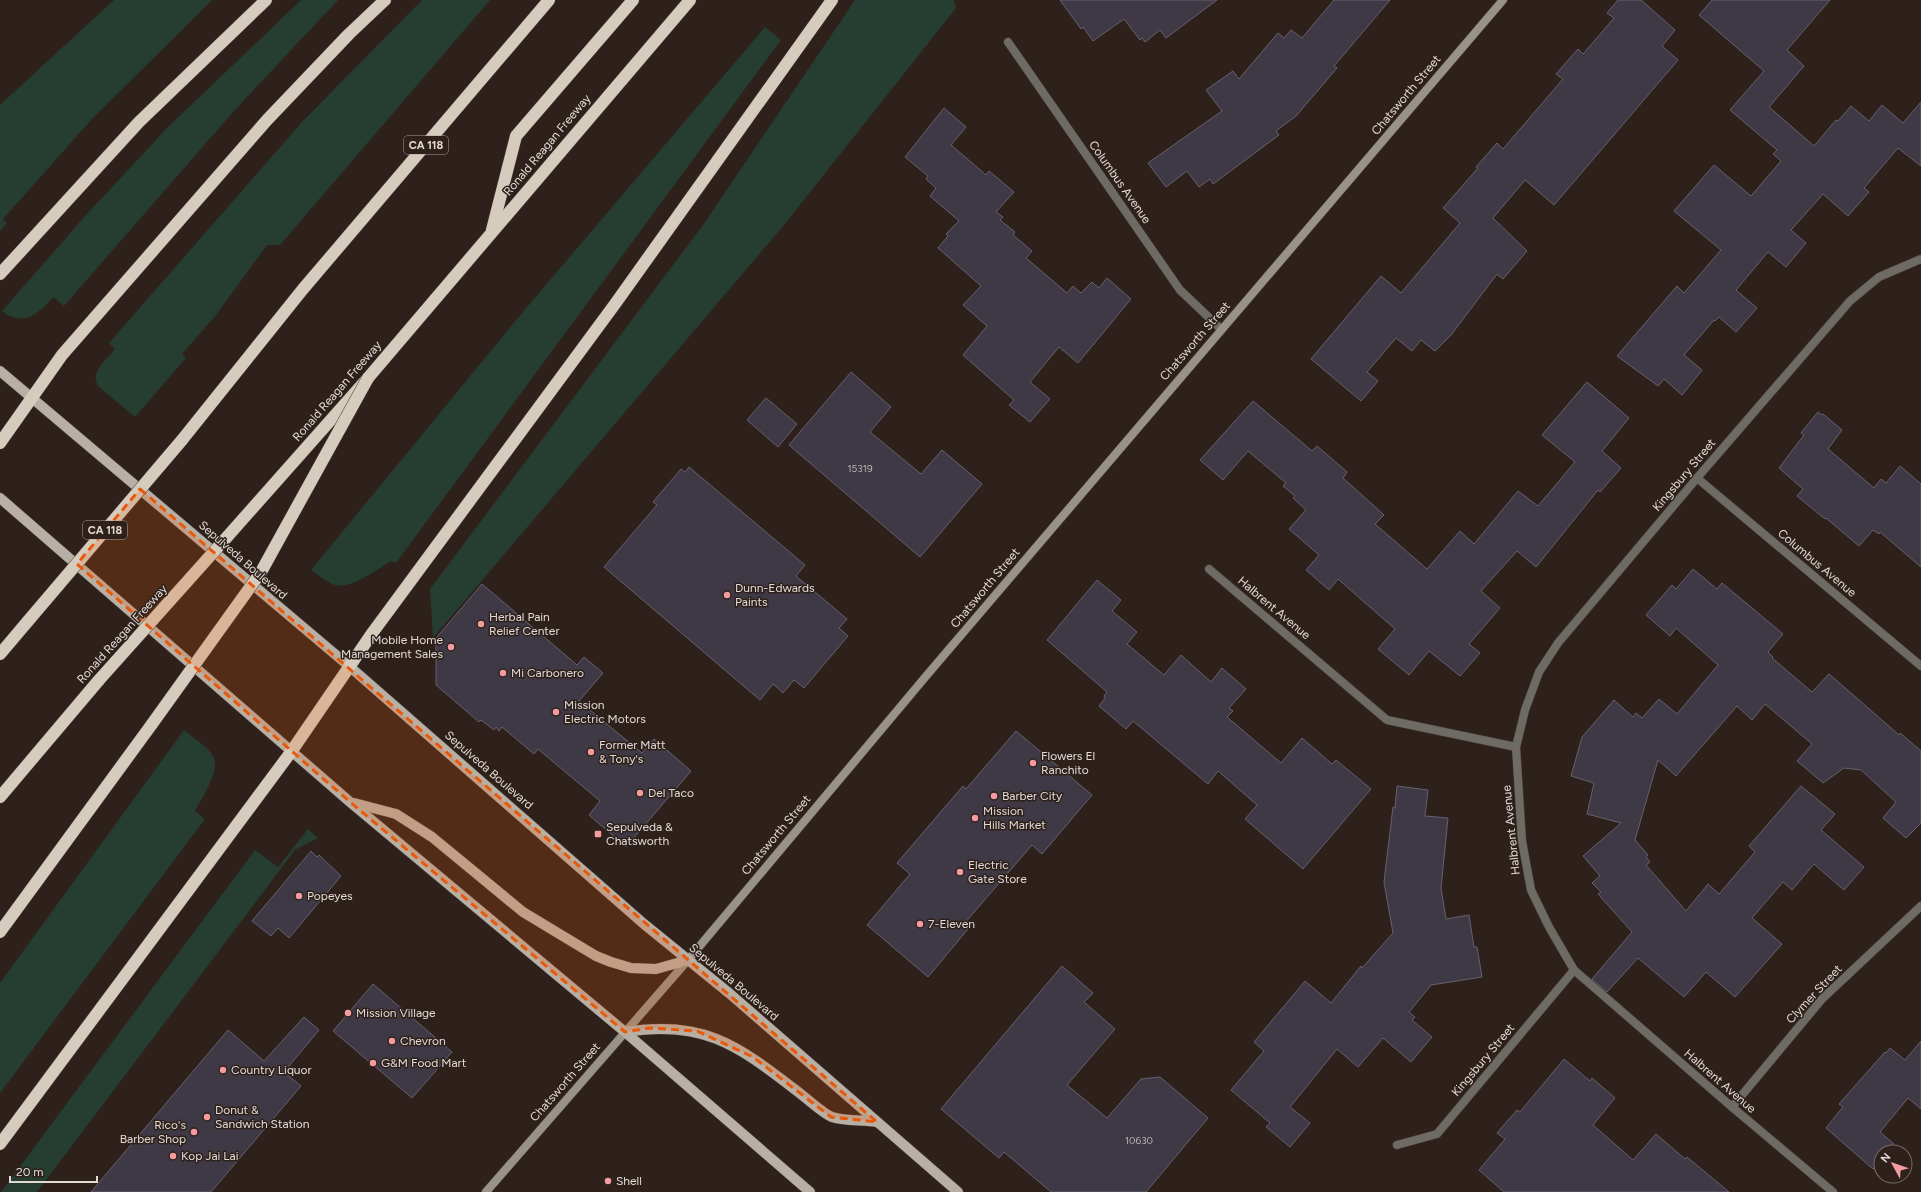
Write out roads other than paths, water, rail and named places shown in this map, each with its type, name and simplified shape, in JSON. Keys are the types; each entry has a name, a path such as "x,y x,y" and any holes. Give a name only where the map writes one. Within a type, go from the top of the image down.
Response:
{"highway":[{"path":"0,274 139,122 195,66 266,0"},
{"path":"0,443 66,351 267,120 349,34 385,0"},
{"name":"CA 118","path":"0,654 182,440 304,290 549,0"},
{"path":"491,233 516,136 633,0"},
{"name":"Ronald Reagan Freeway","path":"0,797 99,680 368,378 690,0"},
{"path":"0,1144 291,752 349,666 616,304 832,0"},
{"path":"0,932 261,572 368,378"}],"main road":[{"name":"Chatsworth Street","path":"486,1192 688,960 816,806 1503,0"},
{"name":"Sepulveda Boulevard","path":"0,371 99,453 349,666 644,924 729,993 958,1192"},
{"path":"0,498 291,752 625,1032 810,1192"},
{"path":"350,802 396,814 432,837 523,912 596,956 631,968 656,969 688,960"},
{"path":"625,1032 649,1028 697,1031 733,1045 753,1057 831,1117 877,1122"}],"street":[{"name":"Columbus Avenue","path":"1008,42 1180,290 1222,329"},
{"name":"Kingsbury Street","path":"1516,747 1525,710 1539,672 1558,644 1697,478 1850,301 1879,277 1921,259"},
{"name":"Columbus Avenue","path":"1697,478 1921,666"},
{"name":"Halbrent Avenue","path":"1209,569 1388,720 1516,747 1522,842 1531,890 1574,970 1833,1192"},
{"name":"Clymer Street","path":"1732,1107 1822,999 1921,906"},
{"name":"Kingsbury Street","path":"1397,1144 1437,1134 1574,970"}],"place":[{"name":"Dunn-Edwards Paints","path":"727,595"},
{"name":"Herbal Pain Relief Center","path":"481,624"},
{"name":"Mobile Home Management Sales","path":"451,647"},
{"name":"Mi Carbonero","path":"503,673"},
{"name":"Mission Electric Motors","path":"556,712"},
{"name":"Former Matt & Tony's","path":"591,752"},
{"name":"Flowers El Ranchito","path":"1033,763"},
{"name":"Del Taco","path":"640,793"},
{"name":"Barber City","path":"994,796"},
{"name":"Mission Hills Market","path":"975,818"},
{"name":"Sepulveda & Chatsworth","path":"598,834"},
{"name":"Electric Gate Store","path":"960,872"},
{"name":"Popeyes","path":"299,896"},
{"name":"7-Eleven","path":"920,924"},
{"name":"Mission Village","path":"348,1013"},
{"name":"Chevron","path":"392,1041"},
{"name":"G&M Food Mart","path":"373,1063"},
{"name":"Country Liquor","path":"223,1070"},
{"name":"Donut & Sandwich Station","path":"207,1117"},
{"name":"Rico's Barber Shop","path":"194,1132"},
{"name":"Kop Jai Lai","path":"173,1156"},
{"name":"Shell","path":"608,1181"}]}
